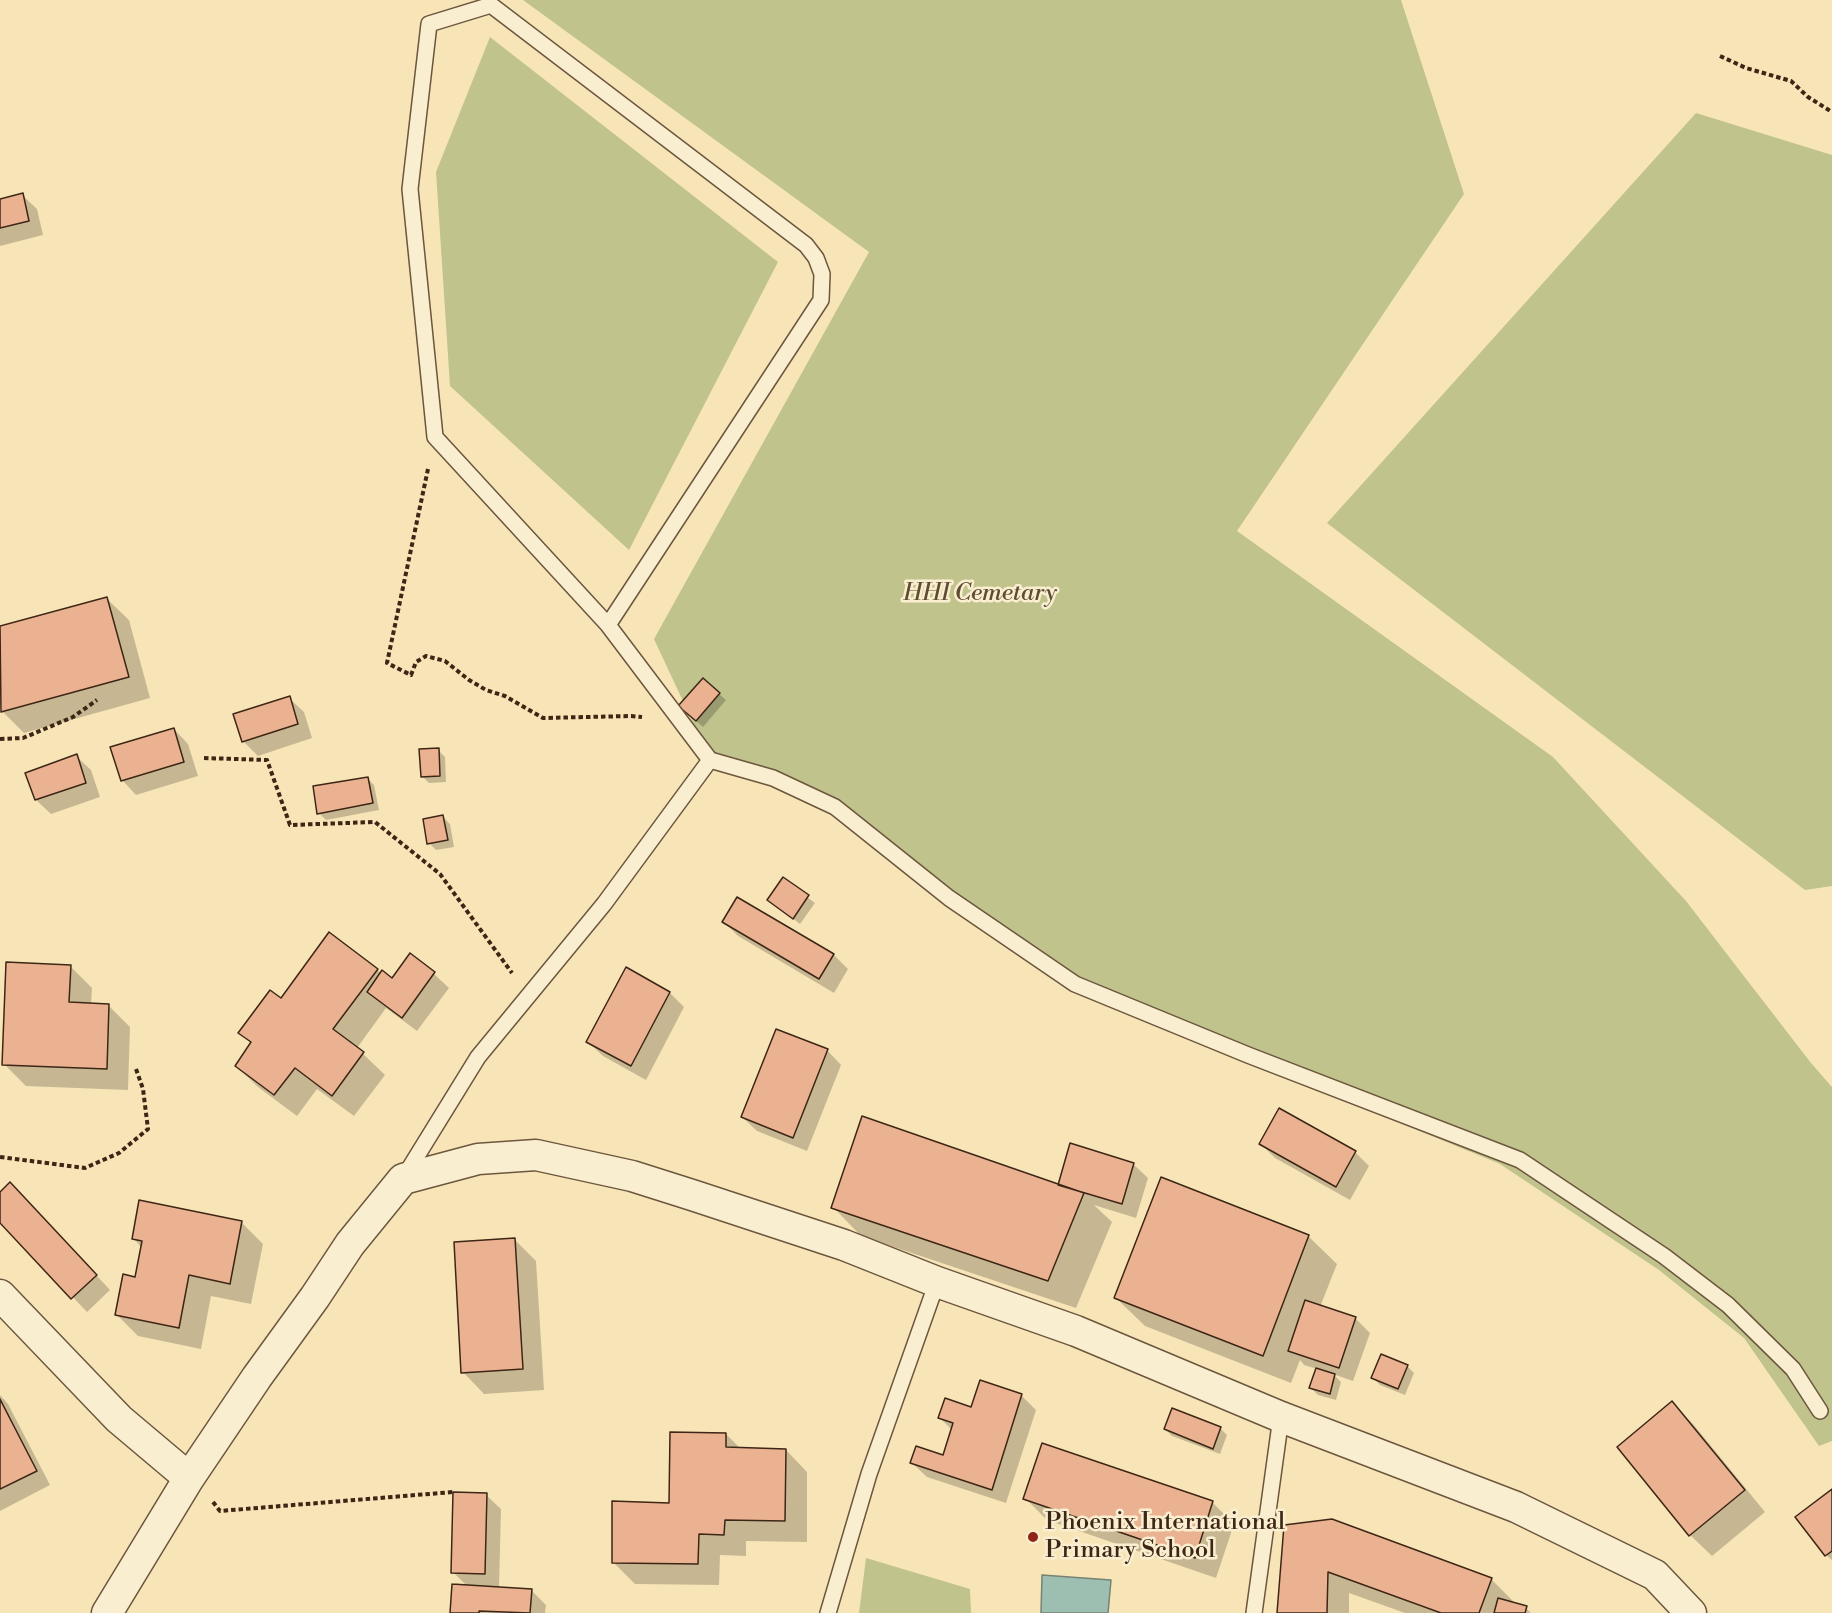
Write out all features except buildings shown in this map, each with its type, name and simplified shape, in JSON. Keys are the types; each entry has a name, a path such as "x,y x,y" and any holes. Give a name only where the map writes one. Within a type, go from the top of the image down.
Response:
{"street":[{"path":"107,1613 189,1478 350,1244 403,1179 478,1159 536,1155 632,1176 844,1245 937,1282 1076,1331 1281,1417 1516,1507 1655,1575 1691,1613"},
{"path":"0,1295 119,1419 189,1478"}],"lane":[{"path":"608,625 821,300 822,274 816,258 806,245 491,5 429,24 410,189 435,437 608,625 710,760 773,778 835,807 949,898 1075,984 1248,1055 1520,1160 1664,1256 1728,1305 1793,1369 1820,1411"},
{"path":"403,1179 478,1057 604,904 710,760"},
{"path":"828,1613 869,1474 937,1282"},
{"path":"1254,1613 1281,1417"}],"path":[{"path":"1720,56 1746,68 1791,81 1808,97 1832,112"},
{"path":"435,437 387,663 411,675 416,662 426,656 445,661 486,690 505,696 543,718 631,716 684,727"},
{"path":"0,739 23,738 73,717 97,700"},
{"path":"204,758 267,760 290,825 375,822 440,874 528,996"},
{"path":"0,1157 85,1168 119,1153 148,1130 143,1089 136,1068"},
{"path":"189,1478 220,1510 453,1492"}],"green space":[{"name":"HHI Cemetary","path":"523,0 1401,0 1464,194 1237,531 1553,757 1686,901 1832,1087 1832,1441 1819,1446 1744,1338 1659,1270 1500,1164 1072,988 832,811 709,757 654,639 869,252"},
{"path":"490,37 778,262 629,550 450,386 436,172"},
{"path":"1696,113 1832,155 1832,886 1805,890 1327,523"},
{"path":"866,1558 970,1589 971,1613 859,1613"}],"shaded area":[{"path":"1042,1575 1111,1580 1108,1613 1041,1613"}],"place":[{"name":"Phoenix International Primary School","path":"1033,1537"}]}
